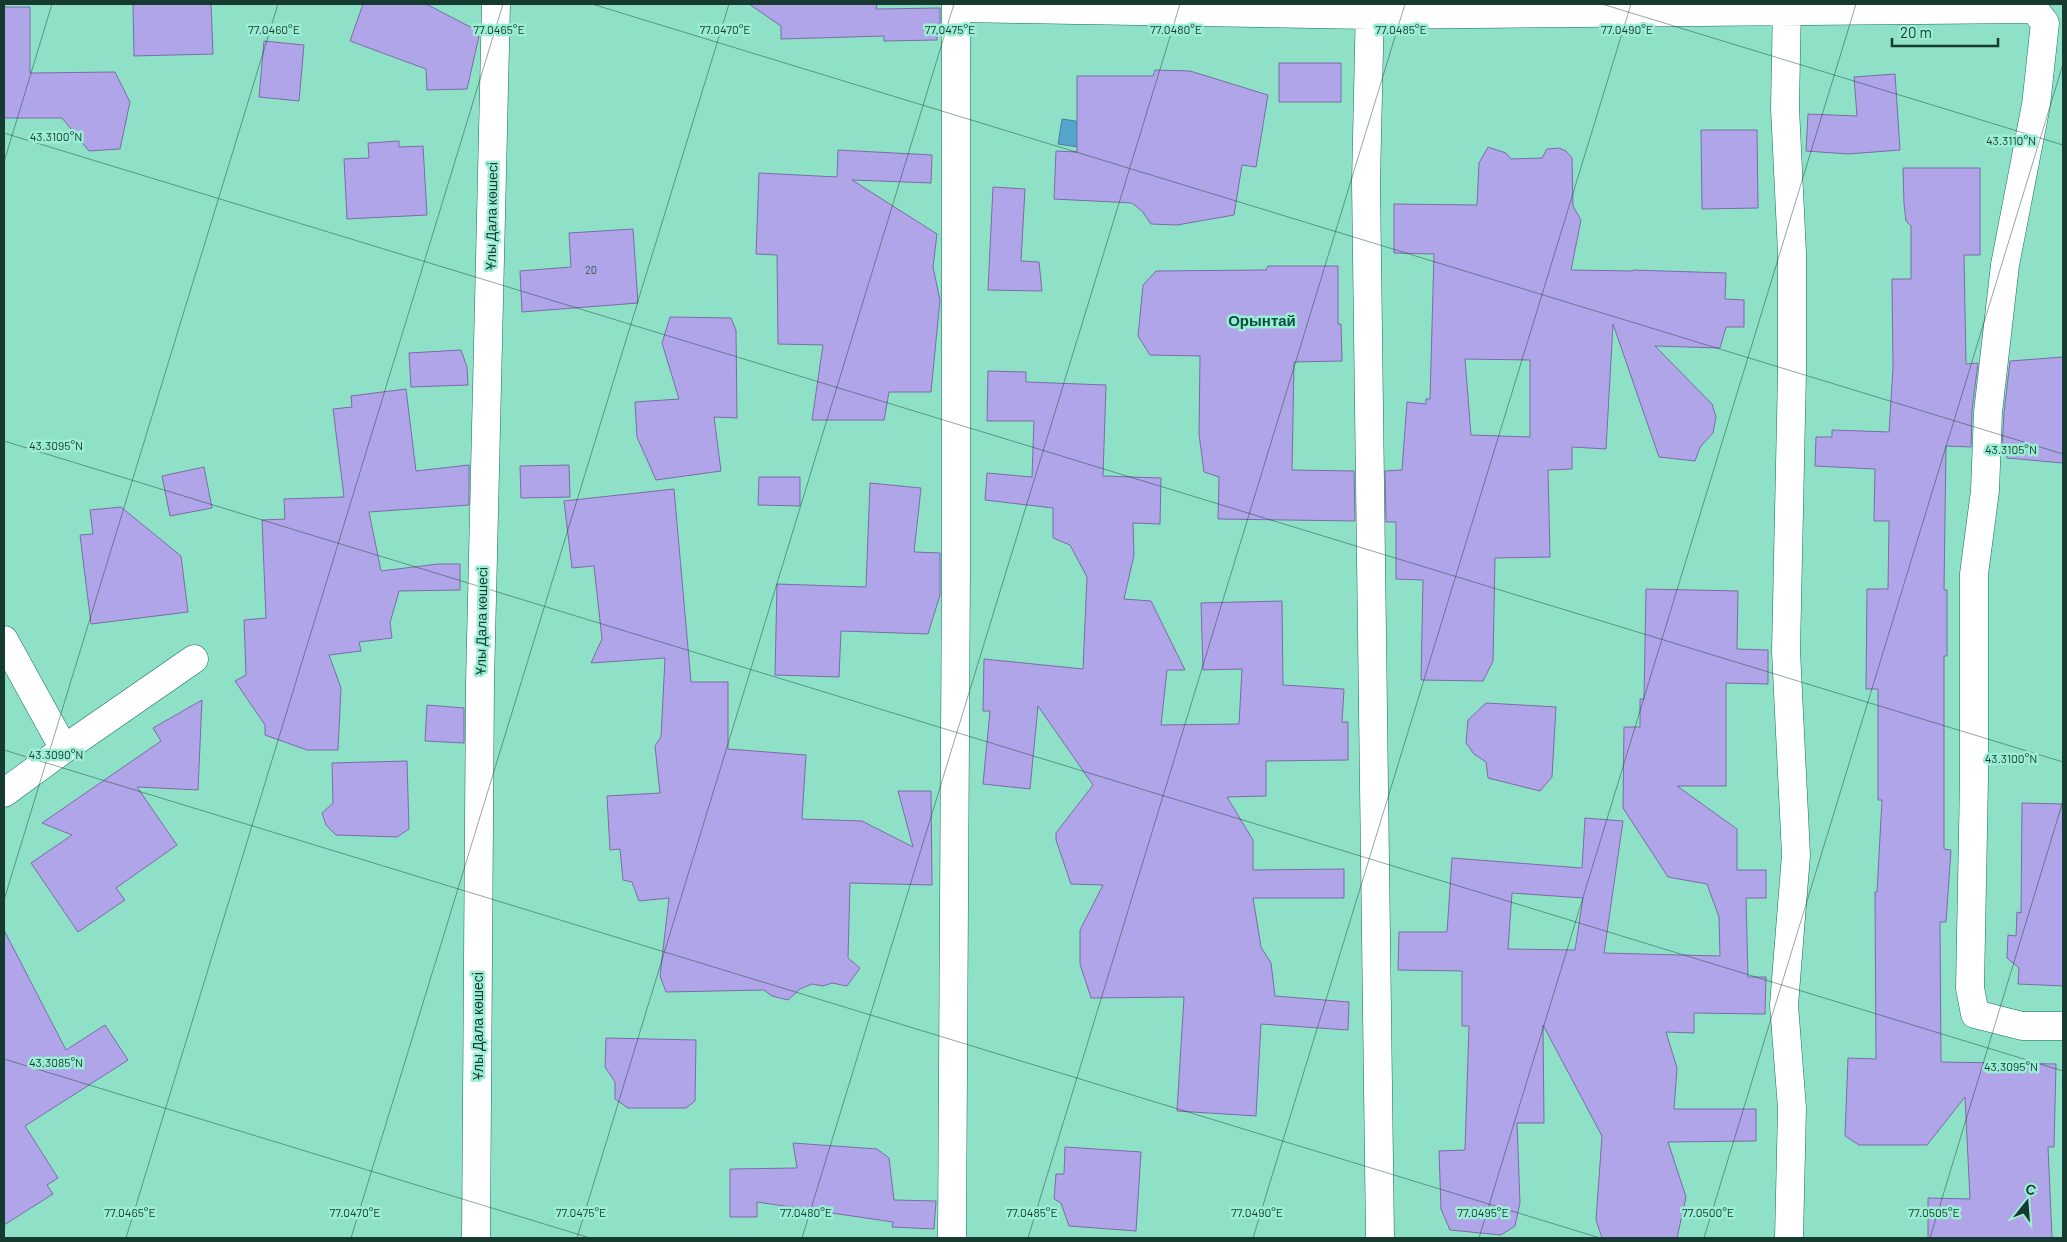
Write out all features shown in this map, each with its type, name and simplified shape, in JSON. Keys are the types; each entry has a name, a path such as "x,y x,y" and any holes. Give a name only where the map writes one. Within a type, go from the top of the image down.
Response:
{"street":[{"name":"Ұлы Дала көшесі","path":"476,1238 480,683 496,4"},
{"path":"952,1238 956,568 956,6 1369,10 2035,6 2046,23 2036,105 2005,264 1988,412 1985,491 1974,574 1974,779 1970,988 1975,1014 2022,1026 2063,1026"},
{"path":"1787,7 1785,108 1792,253 1792,372 1786,650 1796,855 1784,1005 1792,1108 1789,1238"},
{"path":"1369,10 1366,182 1380,1238"},
{"path":"4,640 64,749"},
{"path":"4,793 194,659"}],"water":[{"path":"1062,119 1102,125 1098,150 1058,144"}],"building":[{"path":"133,4 211,4 213,54 134,56"},
{"path":"363,4 426,4 480,32 467,89 427,90 426,69 350,41"},
{"path":"749,4 877,4 876,9 940,8 940,34 937,35 937,40 884,41 884,36 781,39 781,26"},
{"path":"4,7 30,7 30,73 115,72 130,102 120,149 89,151 62,118 4,118"},
{"path":"264,41 304,45 299,101 259,97"},
{"path":"1279,63 1341,63 1341,102 1279,102"},
{"path":"1155,70 1190,71 1268,95 1256,167 1242,165 1234,215 1177,225 1151,224 1142,211 1132,203 1054,199 1056,151 1077,152 1077,76 1153,76"},
{"path":"1895,74 1900,150 1848,154 1806,151 1808,114 1857,116 1854,77"},
{"path":"1701,130 1757,130 1758,208 1702,209"},
{"path":"399,141 399,147 423,146 427,215 347,219 344,159 369,158 368,143"},
{"path":"1488,147 1506,153 1511,159 1542,158 1547,149 1559,148 1566,151 1572,158 1573,206 1581,220 1571,270 1726,273 1725,299 1744,300 1744,327 1726,327 1720,348 1655,346 1712,404 1716,417 1713,433 1700,447 1695,461 1659,457 1613,324 1606,449 1572,447 1572,469 1548,470 1550,557 1495,558 1493,661 1483,681 1421,680 1423,580 1396,579 1396,522 1386,522 1385,471 1402,470 1407,402 1426,404 1426,399 1430,399 1434,254 1394,253 1394,204 1477,205 1479,163","holes":["1465,359 1530,360 1530,437 1471,435"]},
{"path":"838,150 932,155 931,183 852,180 937,234 933,267 940,300 931,392 889,392 884,420 812,420 823,345 778,344 777,255 756,254 759,173 837,177"},
{"path":"1903,168 1980,168 1980,255 1964,255 1966,364 1978,363 1972,410 1971,447 1946,446 1944,590 1947,590 1947,656 1944,656 1944,849 1951,850 1946,922 1940,922 1941,1062 2056,1064 2054,1147 2048,1147 2052,1238 1928,1238 1928,1198 1970,1199 1965,1097 1927,1145 1859,1145 1845,1136 1848,1058 1876,1059 1875,892 1877,892 1882,800 1878,800 1878,689 1866,689 1867,589 1888,589 1889,521 1874,521 1875,469 1815,466 1816,437 1832,437 1832,430 1889,432 1893,368 1892,279 1911,279 1911,226 1906,221"},
{"path":"993,187 1025,189 1021,261 1039,262 1042,291 988,290"},
{"path":"633,229 638,303 522,312 520,271 571,267 569,233"},
{"path":"1268,266 1338,266 1338,324 1341,324 1342,361 1294,362 1292,470 1354,471 1355,521 1218,519 1219,477 1204,472 1199,434 1200,356 1150,355 1138,336 1143,285 1156,271 1266,270"},
{"path":"670,317 731,318 736,330 737,418 714,417 721,471 656,480 637,437 635,402 679,399 662,343"},
{"path":"461,350 467,367 468,385 411,387 409,353"},
{"path":"2063,357 2063,463 2007,458 2007,449 2002,449 2010,361"},
{"path":"988,371 1026,372 1026,382 1106,385 1103,476 1161,478 1160,524 1133,523 1134,555 1124,599 1151,601 1185,670 1167,670 1161,725 1239,724 1242,669 1203,670 1201,603 1282,601 1283,685 1344,689 1342,722 1348,722 1348,760 1266,761 1266,796 1227,797 1253,840 1253,870 1344,869 1344,898 1253,898 1261,947 1271,963 1275,996 1349,1002 1348,1030 1261,1024 1256,1116 1177,1111 1184,997 1091,998 1080,964 1080,930 1103,885 1071,884 1056,840 1056,833 1093,785 1038,706 1030,789 983,784 990,711 983,711 984,659 1083,669 1087,577 1070,545 1053,538 1053,508 985,500 987,473 1032,477 1034,421 987,421"},
{"path":"406,389 416,471 469,465 469,505 369,512 381,571 438,564 460,564 460,590 399,591 390,623 392,638 359,642 361,651 329,655 341,688 338,750 307,750 265,735 265,725 235,681 246,675 244,620 266,618 262,520 285,519 284,499 344,497 333,409 352,407 351,396"},
{"path":"569,465 570,497 521,498 520,466"},
{"path":"204,467 212,508 170,516 162,476"},
{"path":"759,477 800,477 800,506 758,505"},
{"path":"870,483 921,488 914,552 940,553 940,595 928,634 841,631 839,677 775,675 777,584 866,587"},
{"path":"674,489 691,682 728,682 728,749 806,755 802,819 862,821 913,847 898,791 931,791 932,885 850,883 848,958 860,968 847,986 832,983 823,986 812,984 800,989 788,1000 772,996 764,990 666,992 660,976 669,898 639,901 632,882 623,880 620,849 610,850 607,796 660,793 655,746 661,737 665,658 591,663 602,639 594,566 572,568 564,501"},
{"path":"121,507 181,556 188,612 91,624 80,535 93,534 90,510"},
{"path":"1646,589 1738,591 1737,649 1768,650 1768,684 1726,683 1726,786 1677,786 1737,829 1737,870 1766,870 1766,898 1746,898 1748,977 1766,977 1765,1014 1694,1013 1694,1033 1666,1032 1677,1068 1674,1109 1756,1109 1756,1141 1668,1142 1686,1197 1677,1238 1602,1238 1596,1220 1602,1136 1543,1025 1544,1123 1517,1123 1520,1203 1515,1226 1501,1235 1450,1230 1441,1209 1439,1151 1465,1150 1469,1026 1462,1026 1462,971 1398,970 1399,932 1447,932 1452,858 1582,868 1585,818 1623,821 1604,953 1720,956 1719,917 1707,884 1668,877 1623,808 1624,727 1640,727 1640,699 1644,699","holes":["1512,893 1583,898 1575,950 1508,949"]},
{"path":"202,700 198,790 137,787 177,845 116,888 125,900 78,932 31,863 72,835 42,823 161,741 153,728"},
{"path":"1486,703 1556,707 1552,777 1540,791 1488,778 1486,762 1474,754 1466,743 1468,720"},
{"path":"427,705 464,708 464,743 425,741"},
{"path":"407,761 409,829 397,837 336,835 326,825 322,813 333,803 332,763"},
{"path":"2022,803 2063,804 2063,986 2018,984 2019,968 2007,958 2008,935 2016,936 2017,912 2021,913"},
{"path":"4,930 66,1050 105,1025 128,1060 25,1126 58,1178 47,1185 53,1194 4,1225"},
{"path":"606,1038 696,1040 695,1101 686,1108 628,1108 615,1099 615,1082 605,1067"},
{"path":"793,1143 877,1149 889,1158 894,1200 936,1201 934,1229 892,1227 893,1222 757,1202 757,1217 730,1217 730,1169 797,1168"},
{"path":"1065,1147 1141,1152 1136,1231 1069,1226 1061,1203 1054,1199 1056,1174 1064,1174"}],"district":[{"name":"Орынтай","path":"1262,320"}]}
